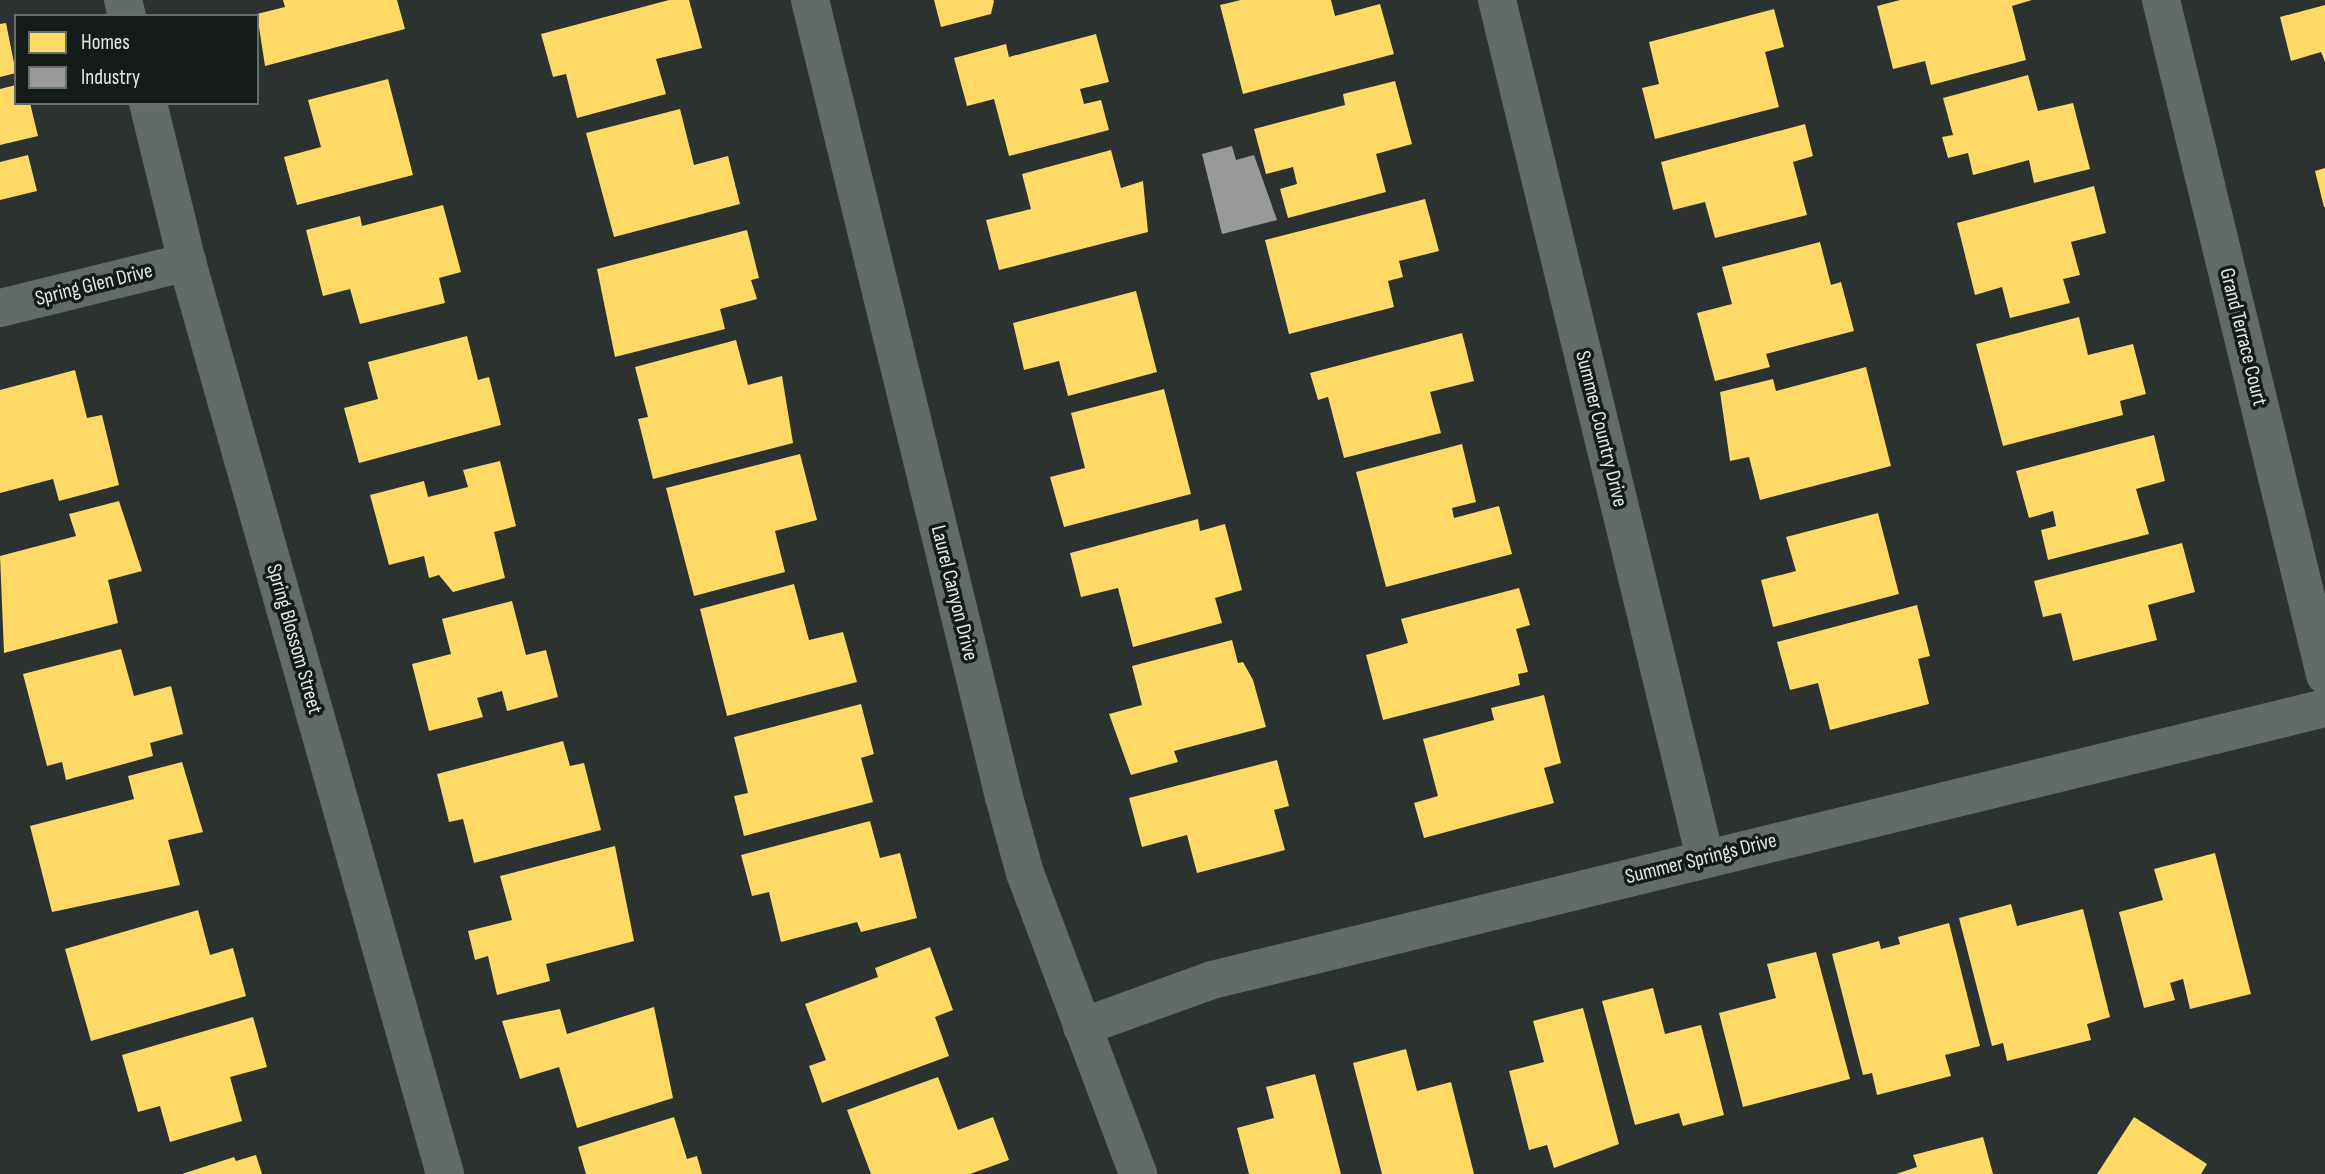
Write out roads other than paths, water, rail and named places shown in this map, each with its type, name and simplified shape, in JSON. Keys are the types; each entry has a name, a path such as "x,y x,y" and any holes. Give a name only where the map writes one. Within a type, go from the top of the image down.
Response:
{"street":[{"name":"Laurel Canyon Drive","path":"810,0 1004,797 1082,1027 1138,1174"},
{"name":"Summer Country Drive","path":"1497,0 1705,858"},
{"name":"Grand Terrace Court","path":"2161,0 2325,675"},
{"name":"Spring Blossom Street","path":"149,105 187,262 445,1174"},
{"name":"Spring Glen Drive","path":"0,308 187,262"},
{"name":"Summer Springs Drive","path":"1082,1027 1212,980 2325,708"}]}
